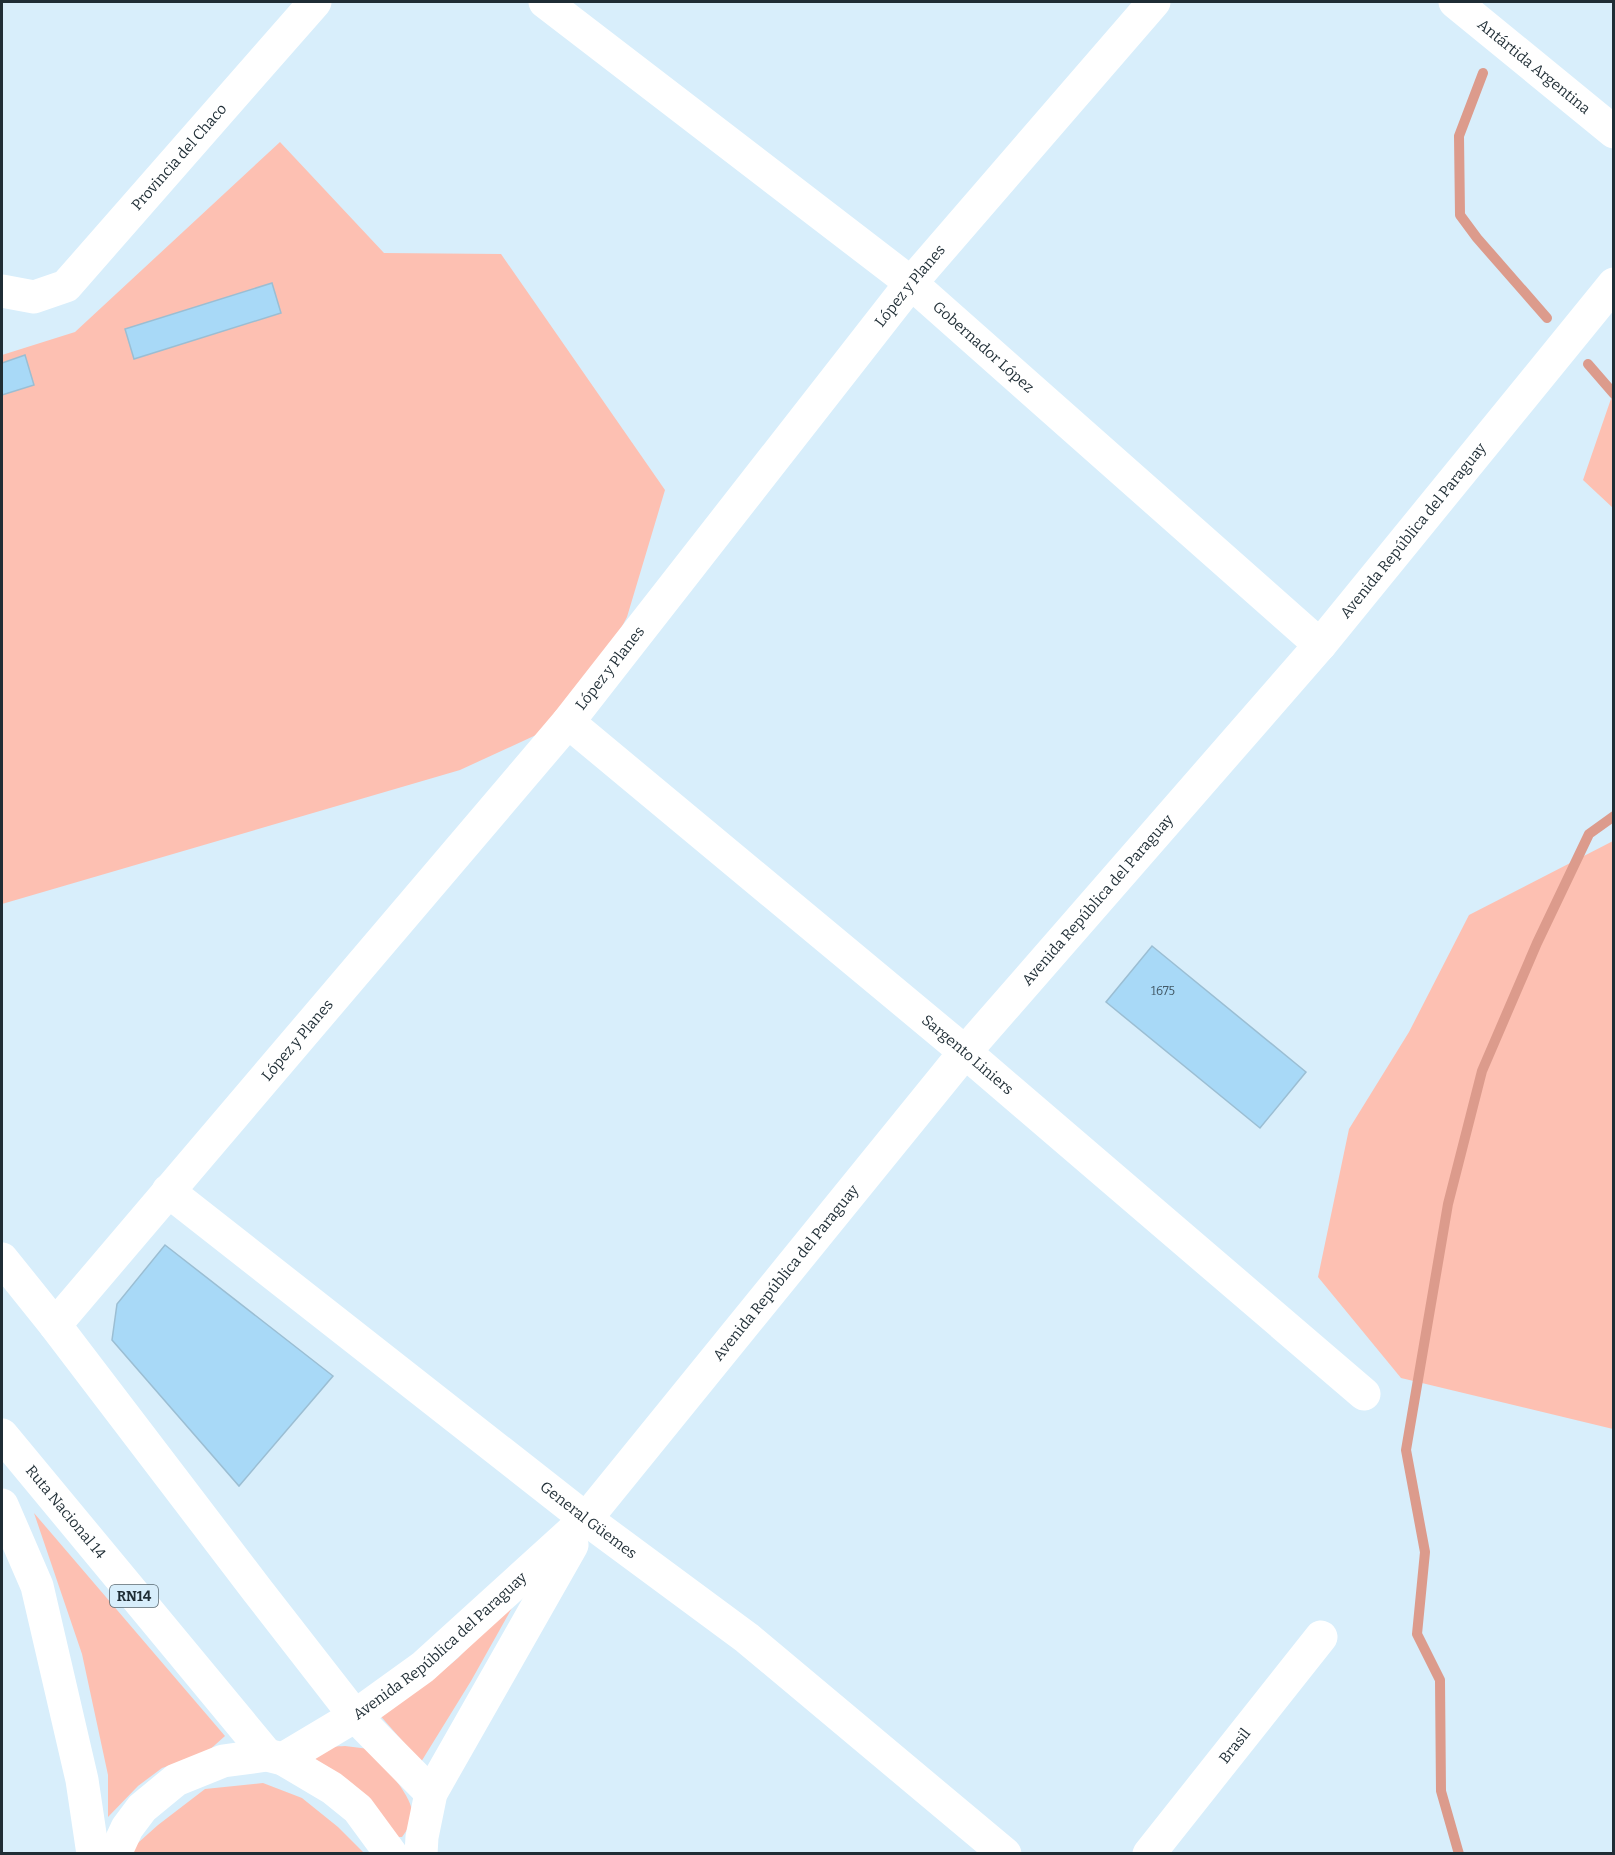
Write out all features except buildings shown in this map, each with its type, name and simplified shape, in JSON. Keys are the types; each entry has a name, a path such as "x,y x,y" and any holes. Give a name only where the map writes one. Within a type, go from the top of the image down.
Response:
{"main road":[{"name":"Provincia del Chaco","path":"2,291 34,297 66,286 315,2"},
{"name":"Gobernador López","path":"545,2 911,283 1320,645"},
{"name":"López y Planes","path":"55,1325 568,722 911,283 1154,2"},
{"name":"Antártida Argentina","path":"1455,2 1614,132"},
{"name":"Avenida República del Paraguay","path":"275,1757 356,1716 423,1667 586,1520 965,1053 1320,645 1614,284"},
{"name":"Sargento Liniers","path":"568,722 965,1053 1364,1394"},
{"name":"General Güemes","path":"168,1191 586,1520 747,1638 1005,1854"},
{"path":"2,1259 55,1325 256,1590 356,1716 431,1793"},
{"name":"Ruta Nacional 14","path":"2,1435 275,1757 332,1788 358,1809 391,1854"},
{"path":"2,1505 37,1586 82,1780 93,1854"},
{"name":"Avenida República del Paraguay","path":"421,1854 431,1793 586,1520"},
{"name":"Brasil","path":"1149,1854 1321,1637"},
{"path":"115,1854 127,1828 142,1808 176,1780 223,1761 275,1757"}],"shaded area":[{"path":"280,142 384,253 501,254 665,490 627,617 595,678 549,729 460,770 2,904 2,355 75,332"},
{"path":"1613,393 1614,508 1583,480"},
{"path":"1613,841 1613,1429 1401,1378 1318,1277 1349,1129 1409,1032 1469,915"},
{"path":"34,1513 225,1736 206,1753 162,1768 138,1786 108,1817 108,1775 82,1654"},
{"path":"522,1590 471,1681 421,1762 377,1712 427,1684 458,1658"},
{"path":"345,1746 369,1749 406,1796 412,1815 410,1825 402,1837 395,1837 314,1762 320,1752 326,1748"},
{"path":"263,1783 302,1798 338,1827 364,1853 129,1854 130,1850 158,1825 205,1789"}],"waterway":[{"path":"1483,73 1459,136 1460,215 1477,238 1547,318"},
{"path":"1588,364 1614,394"},
{"path":"1459,1854 1441,1791 1440,1680 1417,1634 1425,1552 1406,1450 1448,1204 1482,1071 1537,943 1589,834 1614,816"}]}
